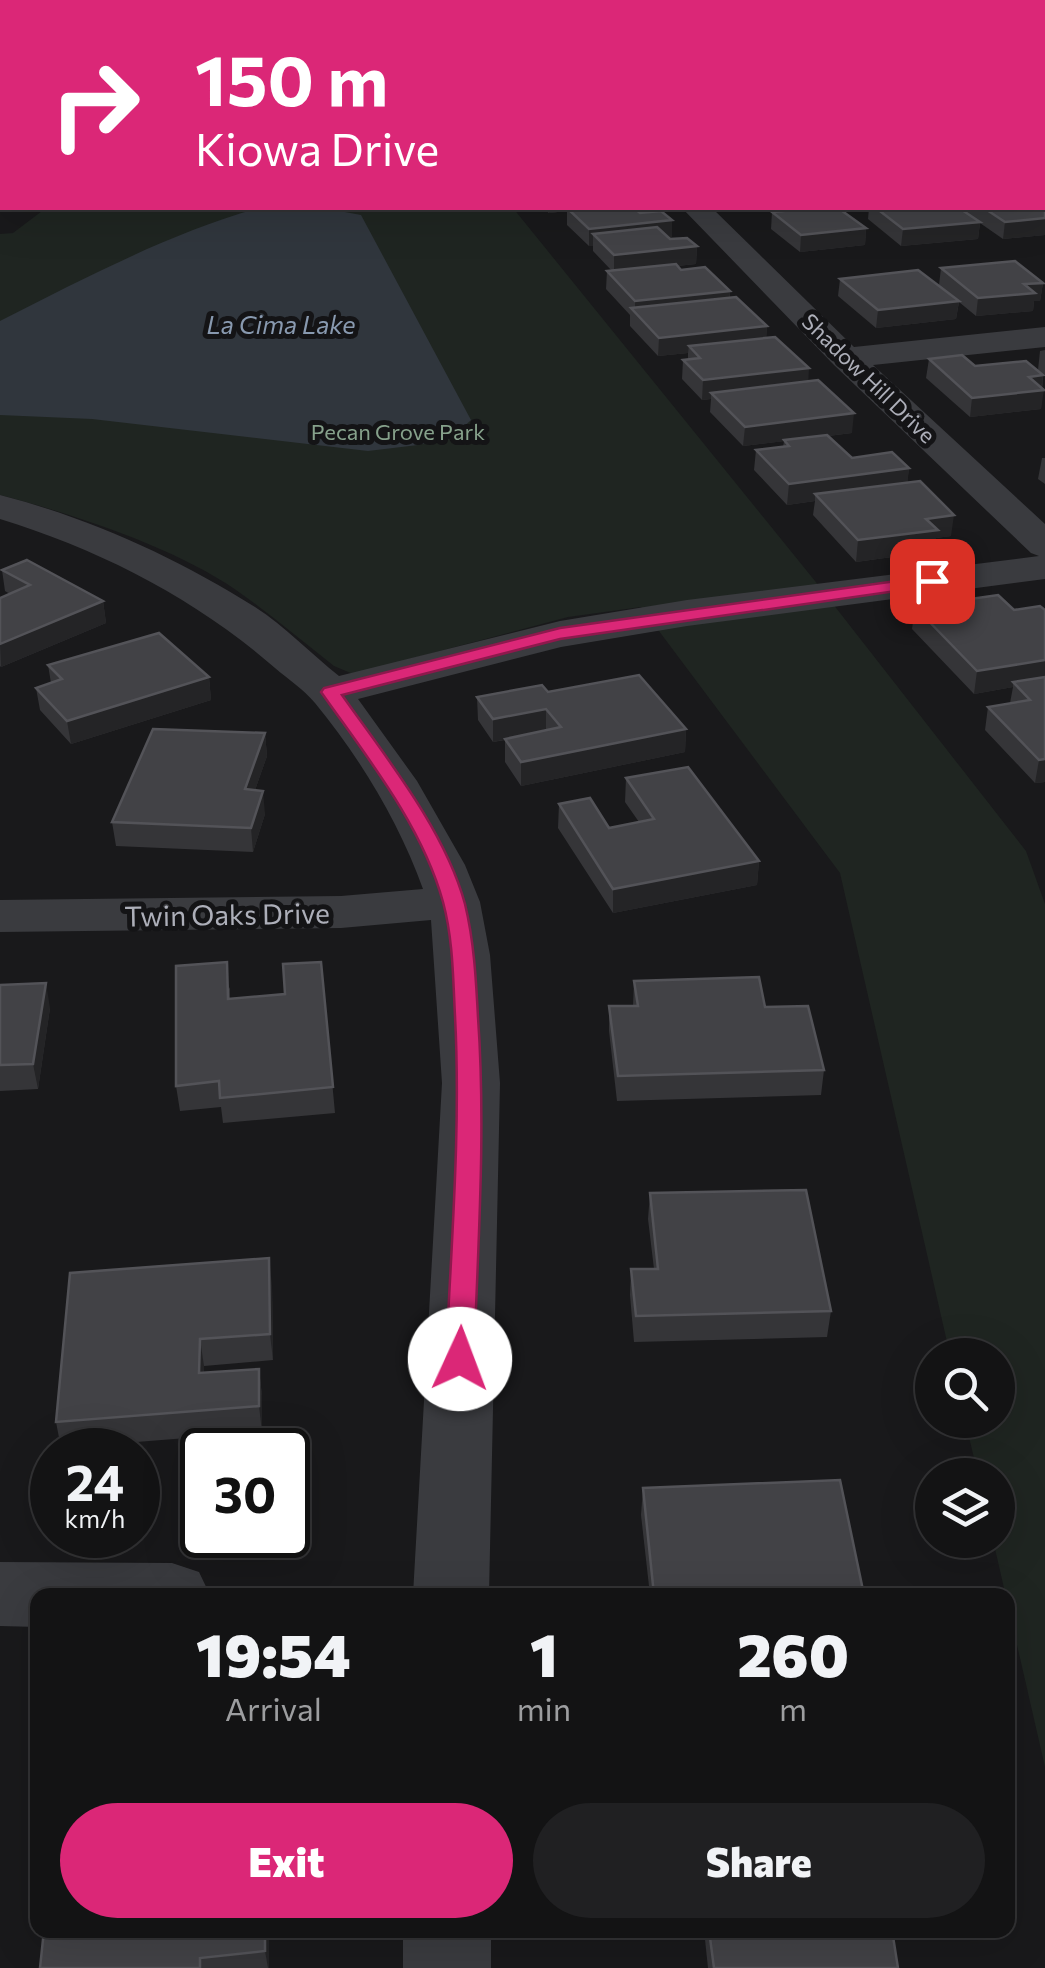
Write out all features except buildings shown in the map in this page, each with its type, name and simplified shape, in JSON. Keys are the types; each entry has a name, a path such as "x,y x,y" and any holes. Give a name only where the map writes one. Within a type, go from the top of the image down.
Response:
{"street":[{"name":"Shadow Hill Drive","path":"711,210 846,358 1045,545"},
{"path":"846,358 1045,337"},
{"path":"0,507 53,523 153,566 243,618 330,692 393,781 440,865 454,902 463,955 471,1083 450,1588"},
{"path":"330,692 560,634 687,613 1045,566"},
{"name":"Twin Oaks Drive","path":"0,916 341,912 454,902"},
{"path":"0,1594 30,1594"},
{"path":"447,1968 448,1938"}],"green space":[{"name":"Pecan Grove Park","path":"43,210 515,210 815,581 1026,851 1045,904 1045,1767 1015,1636 1015,1588 1004,1588 997,1558 1015,1558 1015,1458 974,1458 969,1438 1015,1438 1015,1338 946,1338 840,873 641,607 568,617 353,674 334,666 211,574 90,522 0,495 0,234 13,233"}],"water":[{"name":"La Cima Lake","path":"253,210 334,210 361,215 471,420 454,436 368,451 92,419 0,415 0,321 95,273"}],"route":[{"path":"460,1359 471,1083 463,955 454,902 440,865 393,781 330,692 560,634 932,581"}]}
